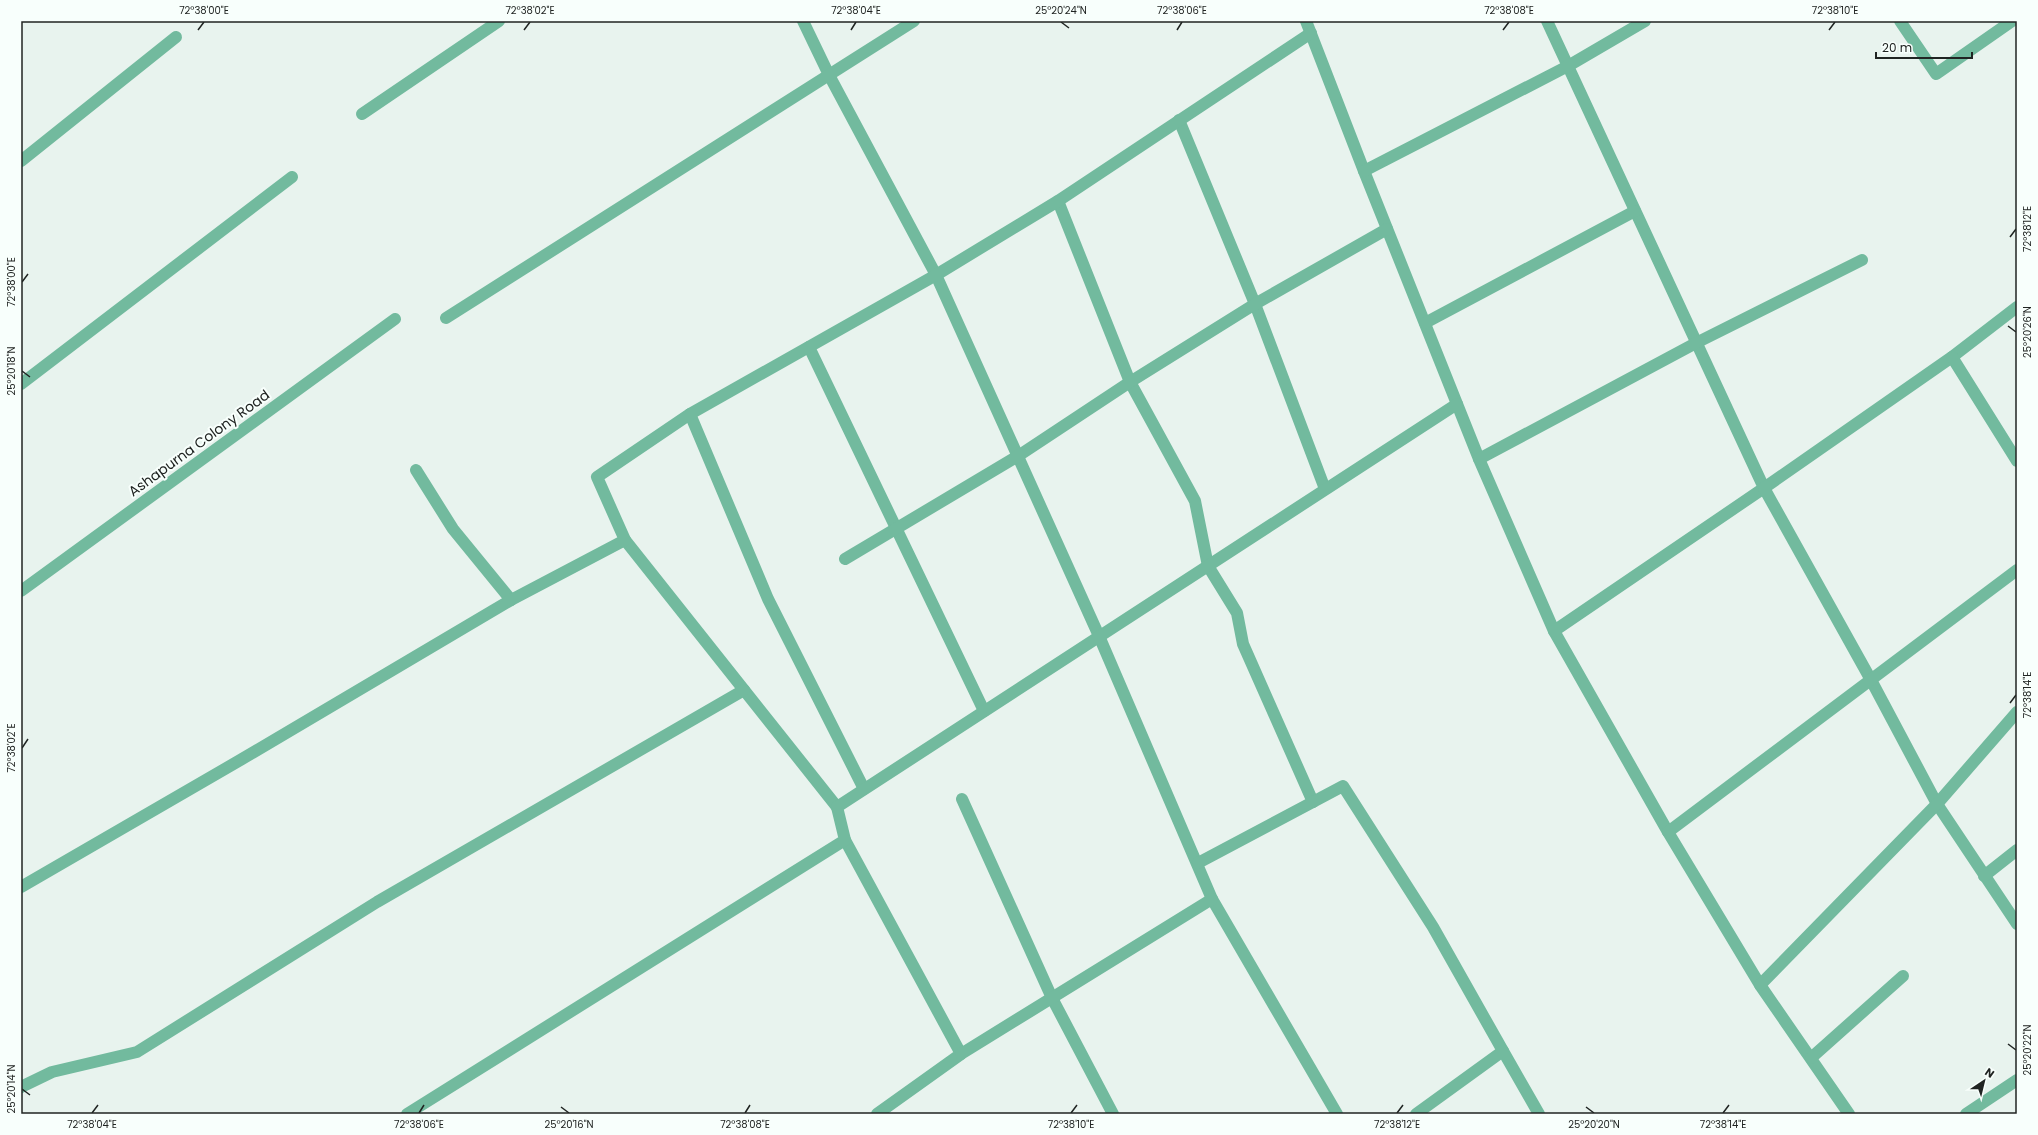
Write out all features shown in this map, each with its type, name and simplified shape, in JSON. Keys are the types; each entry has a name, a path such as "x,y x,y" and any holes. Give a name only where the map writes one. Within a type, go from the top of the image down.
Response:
{"street":[{"path":"362,114 499,21"},
{"path":"803,21 829,75 936,275 1100,636 1198,863 1212,899 1337,1114"},
{"path":"446,318 914,21"},
{"path":"1306,21 1457,404 1554,630 1668,832 1760,984 1849,1114"},
{"path":"1547,21 1764,488 1871,680 1937,804 2017,924"},
{"path":"1364,171 1568,66 1645,21"},
{"path":"1900,21 1936,74 2012,21"},
{"path":"961,1054 845,840 837,807 625,540 597,477 690,414 936,275 1058,201 1312,33"},
{"path":"21,161 176,37"},
{"path":"1179,120 1255,304 1326,489"},
{"path":"21,384 292,177"},
{"path":"1058,201 1130,382 1195,501 1208,566 1238,613 1243,644 1313,802"},
{"path":"1425,323 1635,211"},
{"path":"845,559 1018,456 1130,382 1255,304 1387,229"},
{"path":"1480,459 1696,343 1862,260"},
{"path":"1554,630 1764,488 1952,357 2017,307"},
{"name":"Ashapurna Colony Road","path":"21,591 395,319"},
{"path":"809,347 984,711"},
{"path":"1952,357 2017,461"},
{"path":"837,807 1457,404"},
{"path":"690,414 768,599 864,790"},
{"path":"416,470 453,529 511,600"},
{"path":"21,887 242,759 511,600 625,540"},
{"path":"1668,832 2017,570"},
{"path":"21,1087 52,1072 137,1052 377,902 744,690"},
{"path":"1760,984 1937,804 2017,712"},
{"path":"1198,863 1342,786 1433,927 1539,1114"},
{"path":"962,799 1052,998 1113,1114"},
{"path":"408,1114 845,840"},
{"path":"1984,876 2017,850"},
{"path":"877,1114 961,1054 1212,899"},
{"path":"1811,1058 1903,976"},
{"path":"1416,1114 1503,1051"},
{"path":"1966,1114 2017,1080"}]}
